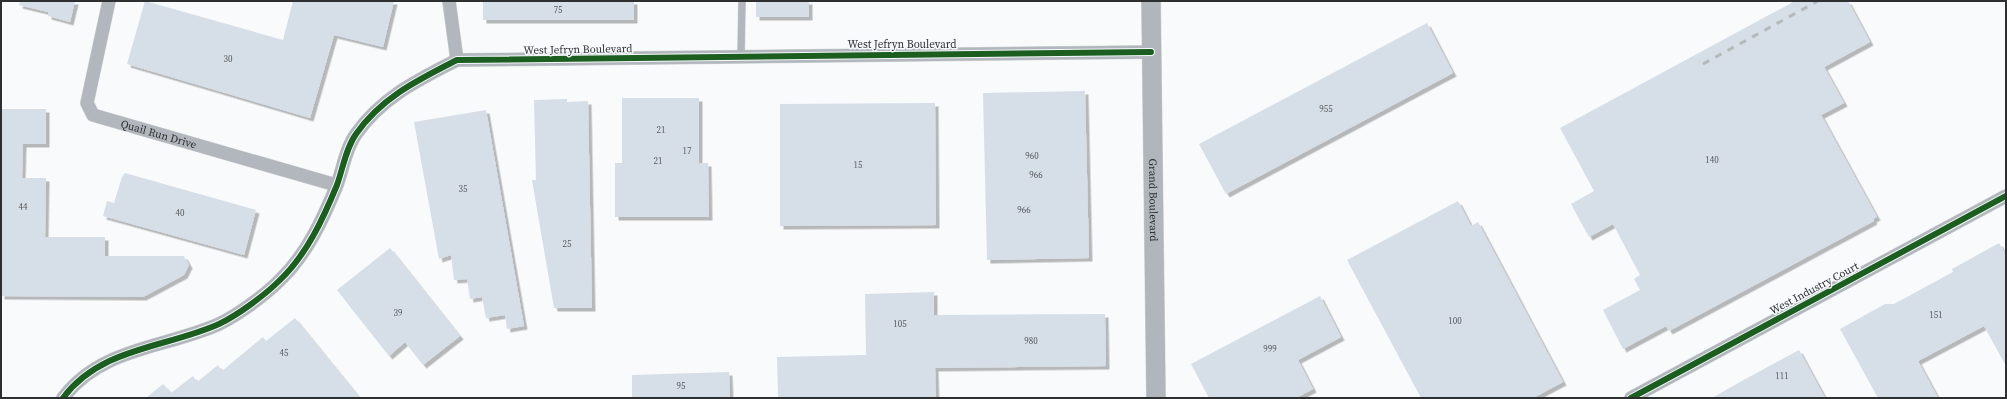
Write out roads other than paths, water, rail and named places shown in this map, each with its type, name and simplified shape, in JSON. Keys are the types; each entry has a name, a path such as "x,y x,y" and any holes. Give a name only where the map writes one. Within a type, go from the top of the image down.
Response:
{"street":[{"name":"Quail Run Drive","path":"109,1 86,103 93,115 336,185"},
{"path":"449,1 457,60"},
{"name":"Grand Boulevard","path":"1151,1 1156,398"},
{"name":"West Jefryn Boulevard","path":"63,398 69,390 96,368 139,348 188,336 220,323 250,304 280,280 300,257 318,226 336,185 355,135 375,110 410,84 457,60 1152,52"},
{"name":"West Industry Court","path":"1631,398 2006,196"}],"lane":[{"path":"741,56 742,1"}],"railway":[{"path":"1703,64 1818,1"}]}
